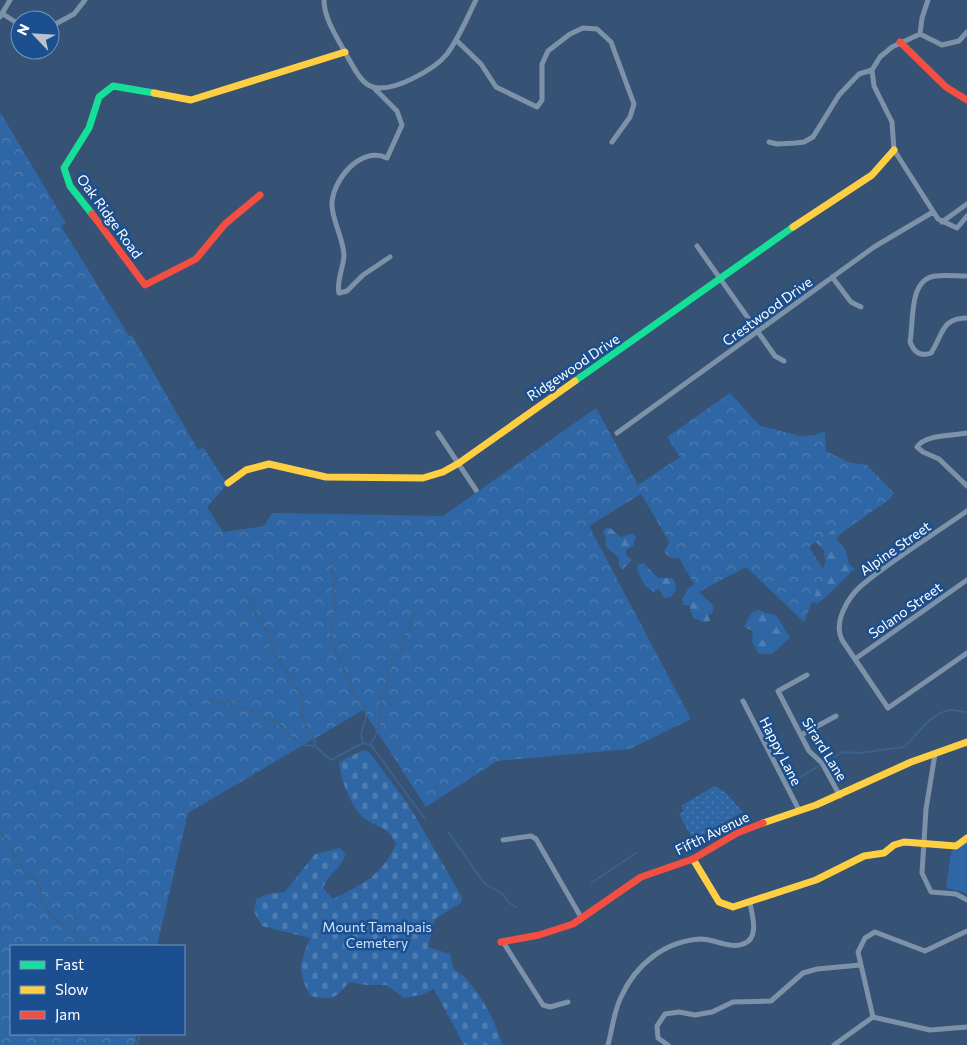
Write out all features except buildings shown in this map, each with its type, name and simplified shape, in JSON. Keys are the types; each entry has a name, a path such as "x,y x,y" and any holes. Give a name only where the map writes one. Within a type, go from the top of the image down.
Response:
{"street":[{"path":"1,15 10,0"},
{"path":"60,22 74,14 85,0"},
{"path":"324,0 325,12 345,52 361,78 397,111 402,125 387,158 378,154 363,156 351,166 342,179 333,201 332,207 343,245 339,293 346,291 363,275 390,257"},
{"path":"374,88 405,81 435,67 456,40 476,0"},
{"path":"920,34 922,18 928,0"},
{"path":"456,40 481,64 496,86 537,107 542,100 542,64 548,51 570,34 583,28 597,30 612,42 634,104 630,117 612,142"},
{"path":"967,32 959,40 942,45 920,34 900,42 880,56 872,70 874,86 892,122 894,150 933,212 942,222 953,228 959,227 967,216"},
{"path":"900,42 946,87 967,100"},
{"name":"Oak Ridge Road","path":"260,195 225,224 196,259 145,285 127,258 70,186 64,168 90,128 99,98 113,86 191,100 345,52"},
{"path":"770,142 777,144 796,143 804,142 812,137 842,91 859,74 872,70"},
{"name":"Ridgewood Drive","path":"228,483 246,470 269,464 326,477 383,479 423,478 459,463 529,412 720,281 820,208 872,175 894,150"},
{"path":"942,222 967,204"},
{"name":"Crestwood Drive","path":"617,433 874,247 933,212"},
{"path":"697,246 775,356 784,361"},
{"path":"967,276 934,276 924,280 917,289 910,342 913,349 918,354 925,355 931,353 949,322 955,319 967,318"},
{"path":"832,277 851,302 861,307"},
{"path":"438,433 476,490"},
{"path":"967,433 920,443 918,446 927,454 939,459 967,486"},
{"name":"Alpine Street","path":"856,659 840,635 844,610 861,585 967,512"},
{"name":"Solano Street","path":"856,659 967,580"},
{"path":"856,659 888,708 967,653"},
{"name":"Sirard Lane","path":"807,676 778,692 809,752 825,767 840,796"},
{"name":"Happy Lane","path":"743,701 799,810"},
{"path":"801,735 836,716"},
{"name":"Fifth Avenue","path":"502,942 539,935 582,919 641,877 693,858 738,833 840,796 911,762 967,742"},
{"path":"935,754 923,846 922,873 931,892 956,894 967,900"},
{"path":"503,840 531,836 536,839 582,919"},
{"path":"693,858 719,902 733,907 816,880 864,856 884,853 894,845 904,842 923,846 956,846 967,838"},
{"path":"608,1045 620,998 634,975 666,947 684,940 705,939 728,944 743,944 750,939 754,929 750,903"},
{"path":"873,1017 858,952 864,938 875,932 925,951 967,931"},
{"path":"502,942 543,1005 550,1007 568,1002"},
{"path":"668,1045 658,1038 657,1026 665,1014 678,1012 695,1015 712,1012 733,1002 771,1001 803,973 817,969 860,965"},
{"path":"834,1045 873,1017 930,1030 967,1027"}],"green space":[{"path":"0,112 66,223 61,226 129,336 132,335 198,450 203,447 227,484 207,507 223,532 264,526 272,513 443,516 596,408 638,485 680,457 667,437 730,393 760,426 800,436 815,435 825,431 826,451 848,462 867,465 894,493 890,499 847,529 842,524 809,547 829,578 820,582 804,622 746,567 699,592 641,494 589,526 691,719 630,749 497,761 426,807 363,710 188,813 157,945 10,945 10,1035 137,1035 134,1045 0,1045"},
{"path":"760,426 775,429 784,437 847,529 836,538 846,551 849,564 855,569 816,604 810,600 825,563 824,550 814,540"},
{"path":"606,528 610,528 621,537 633,533 636,537 633,546 626,550 626,555 632,560 623,569 619,566 619,558 605,546 606,538 603,532"},
{"path":"670,541 681,557 672,558 664,552"},
{"path":"644,563 658,578 673,578 676,588 671,597 664,598 659,589 654,592 645,586 637,570 638,564"},
{"path":"697,583 701,586 699,592 714,606 712,614 708,614 710,621 704,622 693,618 689,605 684,605 682,600 689,587"},
{"path":"758,610 777,616 790,638 772,654 759,654 752,642 753,631 744,627 751,613"},
{"name":"Mount Tamalpais Cemetery","path":"363,750 369,752 408,804 462,897 461,903 435,919 428,947 450,954 455,970 469,982 484,1004 497,1029 502,1045 464,1045 434,989 421,995 404,998 386,985 366,985 349,982 333,997 311,996 301,973 302,961 310,938 262,926 254,912 256,899 268,894 285,892 315,854 340,848 346,854 323,888 333,899 370,878 384,864 396,844 386,831 359,813 347,792 339,762"},
{"path":"714,786 725,792 743,812 693,840 679,814 684,811 681,806"},
{"path":"967,841 967,893 946,888 951,852"}],"waterway":[{"path":"333,567 332,575 336,579 333,587 336,610 331,627 332,642 356,698 365,706 366,719 361,734 363,743"},
{"path":"248,597 254,606 255,613 261,624 269,632 271,645 278,659 293,680 293,685 302,696 304,701 302,713 304,721 313,737 315,745"},
{"path":"371,744 380,721 380,695 386,688 389,670 397,654 403,649 403,635 409,630 411,619 415,612"},
{"path":"210,700 220,703 231,702 237,707 260,712 267,720 276,721 290,736 303,745 315,746 331,760 363,743 371,745 425,819"},
{"path":"827,762 843,752 859,753 904,747 936,715 951,710 967,712"},
{"path":"800,777 819,766"},
{"path":"0,831 27,875 39,882 41,898 52,917 79,937 87,939 89,945"},
{"path":"448,832 485,884 503,894 509,903 516,907"},
{"path":"591,883 636,853"},
{"path":"137,1045 140,1035"}],"traffic: fast":[{"path":"92,214 70,186 64,168 89,128 99,97 113,86 154,93"},
{"path":"575,381 793,227"}],"traffic: slow":[{"path":"154,93 191,100 345,52"},
{"path":"793,227 872,175 894,150"},
{"path":"228,483 246,470 269,464 326,477 423,478 443,472 459,463 575,381"},
{"path":"763,823 816,805 911,762 967,742"},
{"path":"693,859 719,902 733,907 816,880 864,856 884,853 894,845 904,842 956,846 967,838"}],"traffic: jam":[{"path":"900,42 946,87 967,100"},
{"path":"92,214 145,285 196,259 225,224 260,195"},
{"path":"501,942 539,935 573,924 641,877 693,859 737,833 763,823"}]}
